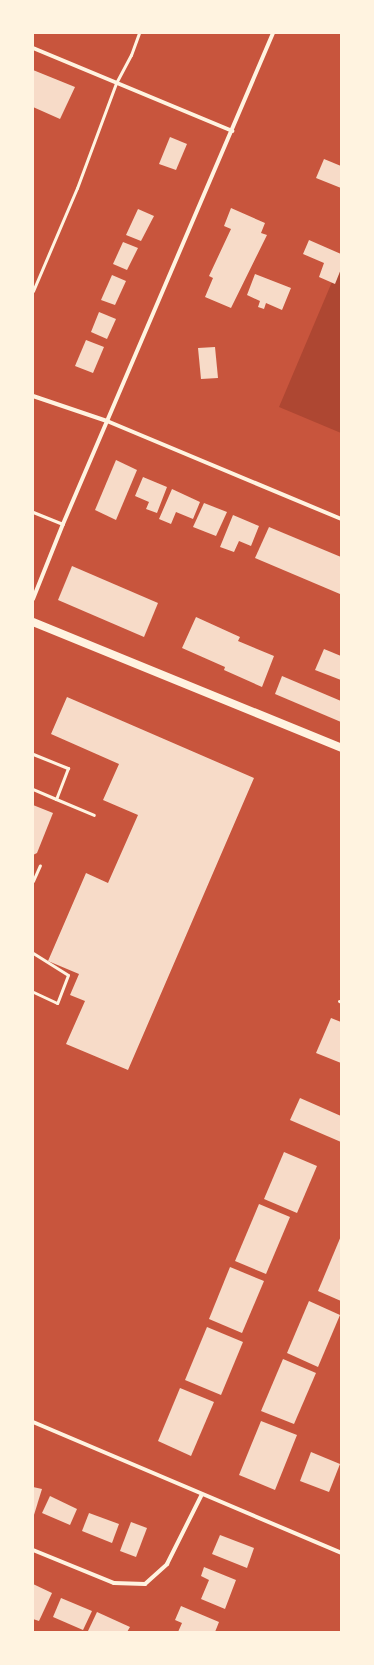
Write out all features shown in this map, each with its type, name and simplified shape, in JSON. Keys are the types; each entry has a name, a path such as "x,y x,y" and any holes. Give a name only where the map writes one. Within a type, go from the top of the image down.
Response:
{"main road":[{"path":"33,622 341,748"}],"street":[{"path":"33,599 63,524 273,33"},
{"path":"33,48 232,131"},
{"path":"33,396 107,421 341,519"},
{"path":"33,1422 341,1552"},
{"path":"33,1550 114,1583 145,1584 167,1564 202,1494"}],"lane":[{"path":"33,291 77,188 116,83 131,55 139,33"},
{"path":"33,512 63,524"},
{"path":"33,754 68,768 56,799"},
{"path":"33,789 94,815"},
{"path":"33,881 40,865"},
{"path":"33,953 68,975 57,1002 33,992"}],"shaded area":[{"path":"341,263 341,433 279,407"}],"building":[{"path":"33,70 75,87 60,119 33,107"},
{"path":"170,137 187,144 176,170 159,164"},
{"path":"324,159 341,166 341,188 316,178"},
{"path":"231,208 265,223 261,233 267,235 231,308 205,297 213,278 209,276 231,229 224,226"},
{"path":"138,209 154,216 141,241 126,235"},
{"path":"309,240 341,254 341,269 335,284 319,277 324,263 303,254"},
{"path":"123,242 138,248 127,270 113,264"},
{"path":"255,274 291,288 282,310 266,303 264,309 258,307 260,301 247,295"},
{"path":"112,275 126,281 115,305 101,300"},
{"path":"99,312 116,319 107,339 91,332"},
{"path":"86,340 104,347 93,373 75,366"},
{"path":"215,347 218,378 201,379 198,348"},
{"path":"116,460 137,470 116,520 95,510"},
{"path":"143,477 167,487 157,513 146,509 149,502 135,496"},
{"path":"172,489 200,502 193,519 176,512 171,524 159,519"},
{"path":"204,503 227,512 216,536 193,527"},
{"path":"233,515 259,526 251,546 239,541 234,552 220,547"},
{"path":"269,527 341,557 340,594 255,558"},
{"path":"72,566 158,603 144,637 58,600"},
{"path":"196,617 240,637 238,641 274,656 262,687 224,670 225,667 182,648"},
{"path":"324,649 341,656 341,680 315,670"},
{"path":"282,676 341,701 341,722 275,694"},
{"path":"67,697 254,778 128,1070 66,1044 85,1001 70,995 79,974 48,961 86,873 108,883 138,815 103,800 119,764 51,734"},
{"path":"33,805 53,813 37,853 33,855"},
{"path":"331,1018 341,1022 341,1063 316,1053"},
{"path":"300,1098 341,1116 341,1142 290,1120"},
{"path":"284,1152 317,1166 297,1213 264,1199"},
{"path":"259,1204 290,1217 266,1274 235,1261"},
{"path":"341,1236 341,1301 318,1291"},
{"path":"230,1267 264,1281 242,1333 209,1319"},
{"path":"309,1301 340,1315 318,1367 287,1353"},
{"path":"207,1327 243,1342 221,1395 185,1380"},
{"path":"283,1359 316,1373 294,1424 261,1411"},
{"path":"180,1388 214,1402 191,1456 158,1441"},
{"path":"261,1421 297,1435 275,1490 239,1475"},
{"path":"311,1452 340,1464 329,1492 300,1481"},
{"path":"33,1487 42,1489 33,1518"},
{"path":"50,1496 77,1509 70,1525 42,1513"},
{"path":"89,1513 119,1524 112,1543 82,1531"},
{"path":"131,1522 147,1528 136,1557 120,1551"},
{"path":"220,1535 254,1548 247,1568 212,1554"},
{"path":"204,1567 236,1580 225,1609 201,1599 209,1580 201,1576"},
{"path":"33,1584 52,1593 39,1621 33,1619"},
{"path":"61,1598 92,1611 83,1630 53,1617"},
{"path":"181,1606 219,1622 215,1632 178,1632 182,1623 175,1620"},
{"path":"97,1612 130,1627 127,1632 88,1631"}]}
